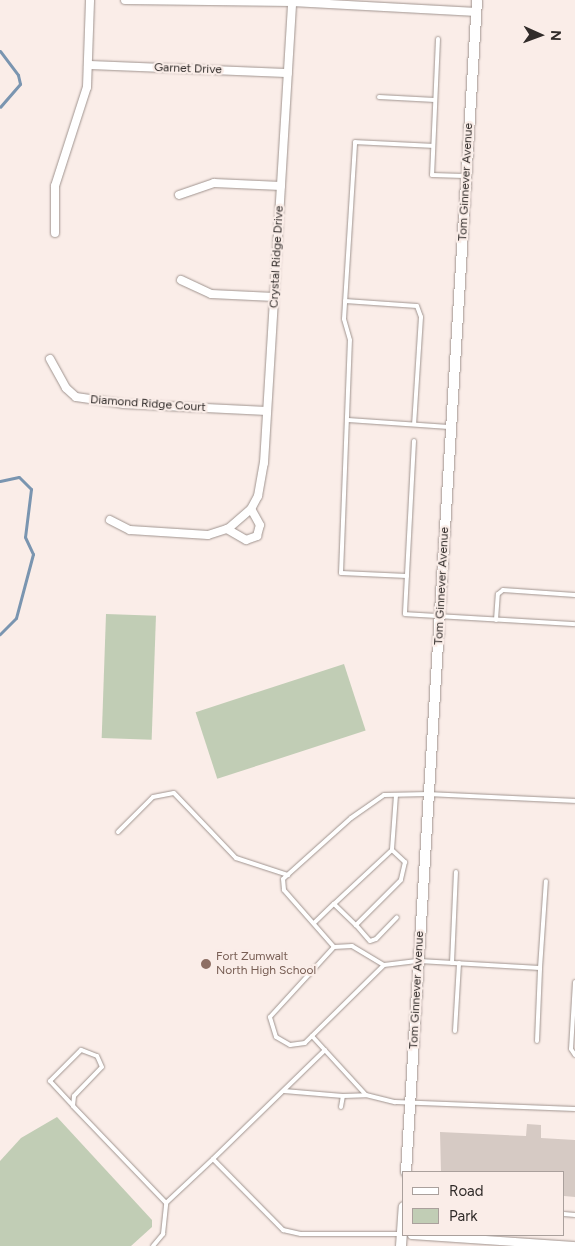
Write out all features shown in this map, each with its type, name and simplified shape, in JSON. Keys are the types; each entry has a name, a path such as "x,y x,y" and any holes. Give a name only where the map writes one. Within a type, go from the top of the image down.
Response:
{"main road":[{"name":"Tom Ginnever Avenue","path":"406,1171 477,0"}],"street":[{"path":"55,233 53,198 88,87 90,0"},
{"path":"125,0 292,2 477,12"},
{"name":"Crystal Ridge Drive","path":"110,520 130,530 163,534 208,535 227,529 251,509 258,496 264,463 268,411 292,2"},
{"name":"Garnet Drive","path":"88,65 288,73"},
{"path":"179,195 214,183 281,186"},
{"path":"181,280 211,294 274,297"},
{"name":"Diamond Ridge Court","path":"50,358 66,388 76,397 124,404 268,411"},
{"path":"227,529 246,540 257,536 260,525 251,509"},
{"path":"456,1236 574,1246"}],"lane":[{"path":"438,40 432,174 467,177"},
{"path":"379,97 435,100"},
{"path":"407,576 341,573 350,340 344,319 345,301 355,142 433,146"},
{"path":"345,301 417,306 421,317 414,424"},
{"path":"348,420 451,427"},
{"path":"414,441 405,614 575,624"},
{"path":"496,620 498,594 503,590 575,595"},
{"path":"118,832 153,797 174,793 236,858 288,875"},
{"path":"314,923 392,850 396,794"},
{"path":"334,947 284,890 283,879 351,818 384,795 429,794 575,801"},
{"path":"356,925 400,880 405,862 392,850"},
{"path":"452,963 456,872"},
{"path":"537,1041 546,881"},
{"path":"334,904 370,940 376,938 397,917"},
{"path":"384,965 305,1043 290,1045 276,1037 270,1017 334,947 352,946 384,965 419,961 540,968"},
{"path":"455,1031 459,963"},
{"path":"575,982 571,1049 575,1055"},
{"path":"312,1036 366,1095"},
{"path":"72,1106 74,1096 102,1067 97,1056 81,1050 50,1082 72,1106 166,1203"},
{"path":"153,1246 162,1234 166,1203 214,1159 325,1050"},
{"path":"284,1090 343,1096 366,1095 410,1102 575,1109"},
{"path":"341,1107 343,1096"},
{"path":"214,1159 283,1230 300,1234 402,1234"}],"green space":[{"path":"106,614 156,616 152,740 102,738"},
{"path":"344,664 366,731 217,779 196,712"},
{"path":"57,1117 152,1220 152,1227 131,1246 0,1246 0,1161 21,1138"}],"building":[{"path":"527,1124 541,1125 541,1138 575,1140 575,1197 565,1196 565,1171 441,1171 440,1132 526,1136"}],"waterway":[{"path":"0,51 18,75 20,84 0,107"},
{"path":"0,481 19,477 31,489 25,537 33,554 16,618 0,634"}],"place":[{"name":"Fort Zumwalt North High School","path":"206,964"}]}
